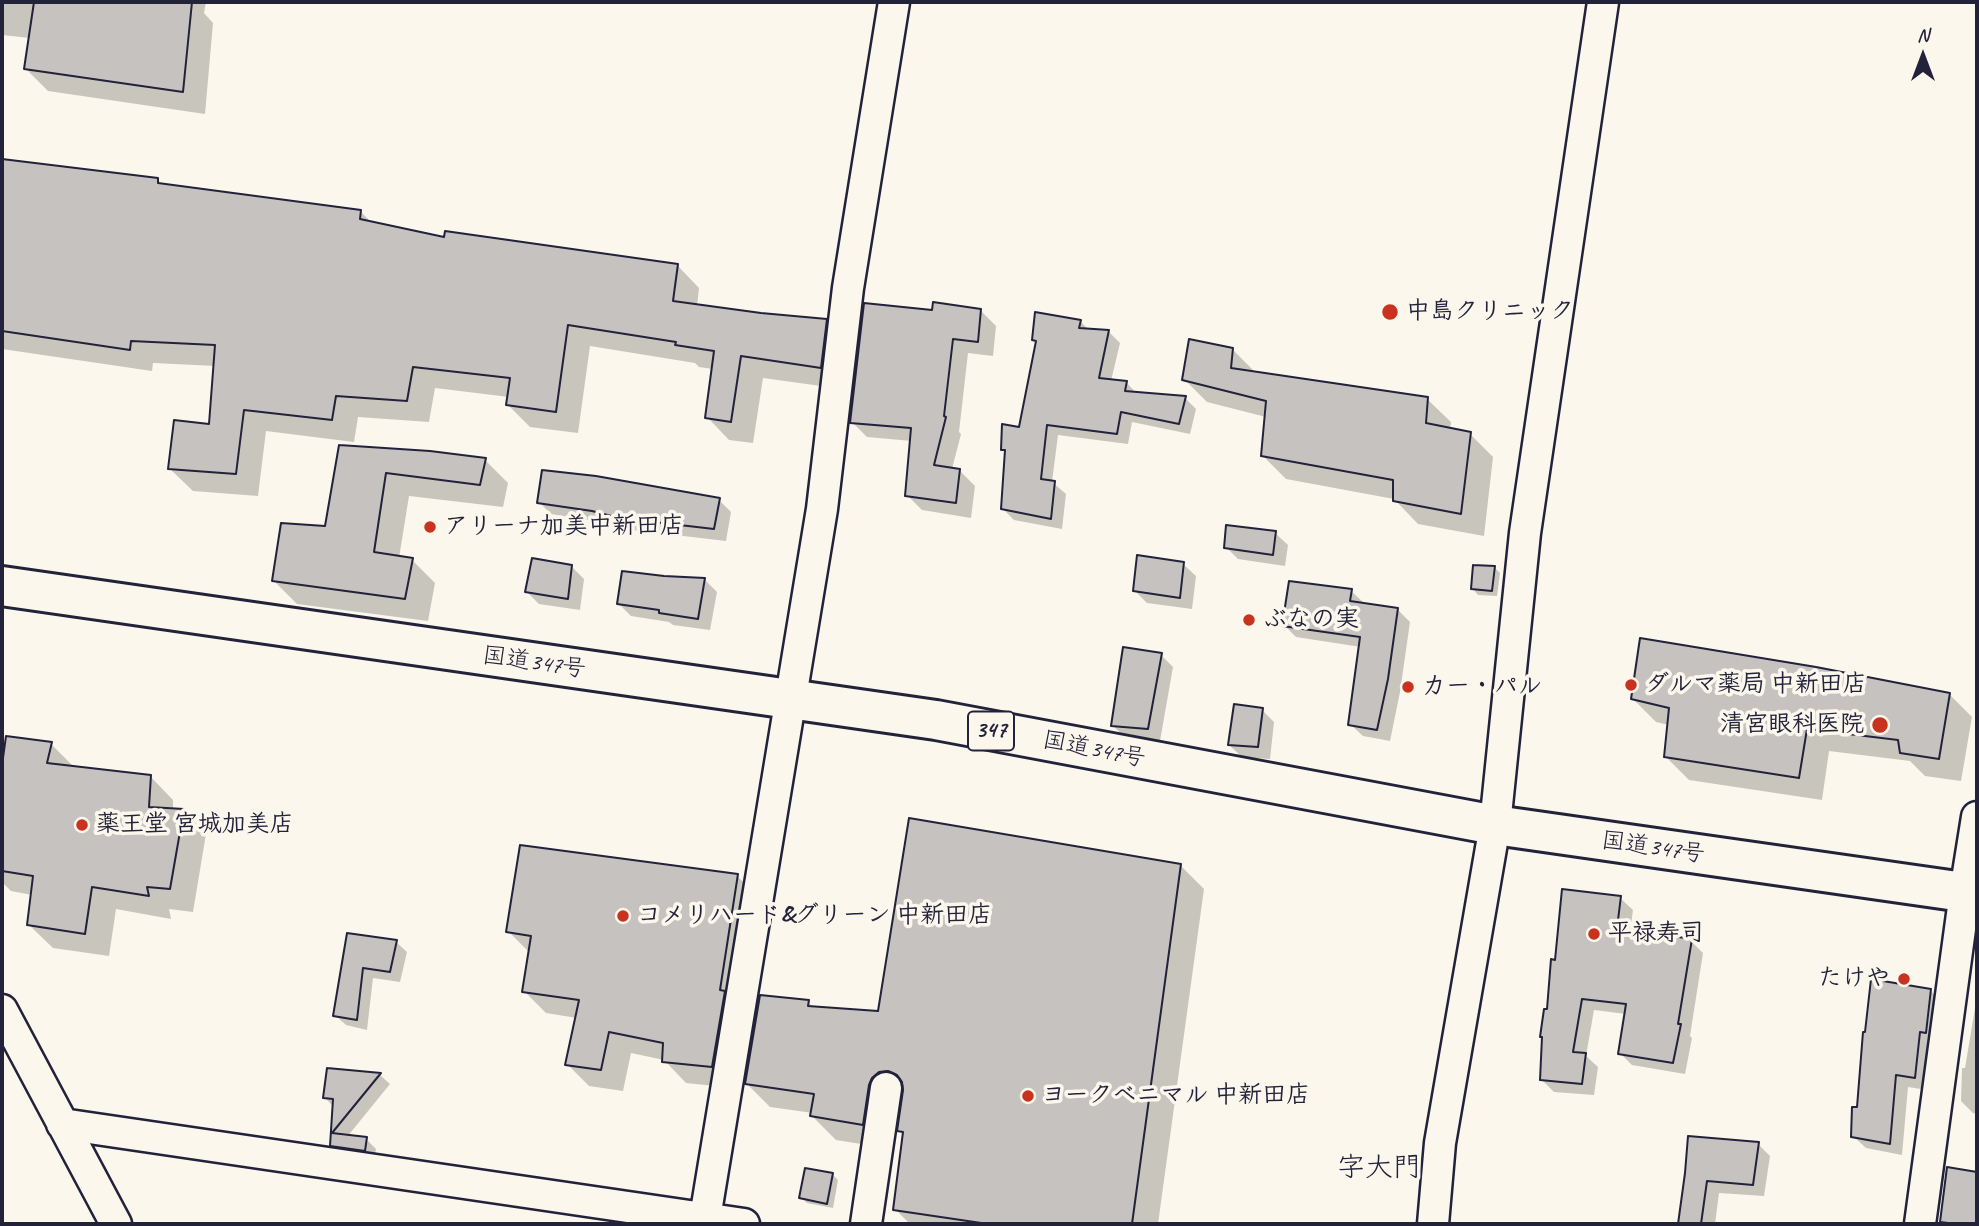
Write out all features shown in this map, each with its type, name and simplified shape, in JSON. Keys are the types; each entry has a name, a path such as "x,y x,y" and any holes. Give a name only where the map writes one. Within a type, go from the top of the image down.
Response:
{"highway":[{"name":"国道347号","path":"2,586 936,720 1495,825 1971,893"}],"street":[{"path":"704,1222 821,509 848,288 894,2"},
{"path":"1433,1224 1440,1143 1495,825 1525,533 1603,2"},
{"path":"1920,1224 1971,893 1977,817"},
{"path":"2,1010 116,1224"},
{"path":"866,1224 886,1088"},
{"path":"62,1124 704,1222 744,1224"}],"building":[{"path":"34,2 192,2 183,92 24,69"},
{"path":"2,159 158,178 158,183 361,210 360,219 444,237 445,231 678,264 673,301 827,319 821,368 741,356 731,422 705,418 714,351 675,345 676,342 568,325 556,412 506,405 510,378 413,367 407,401 336,396 332,420 244,410 236,474 168,469 174,420 209,424 215,345 131,341 130,350 2,331"},
{"path":"933,302 981,309 978,342 953,339 946,417 934,465 960,469 956,503 905,496 911,428 850,423 864,303 932,310"},
{"path":"1035,312 1081,320 1079,328 1109,330 1099,378 1127,381 1125,391 1186,396 1179,424 1121,412 1117,434 1047,425 1041,479 1055,481 1051,519 1001,509 1005,450 1001,450 1002,424 1019,427 1036,341 1032,340"},
{"path":"1189,339 1233,348 1231,368 1428,397 1426,423 1471,432 1461,514 1393,501 1393,480 1261,456 1266,401 1182,380"},
{"path":"339,445 486,458 480,485 386,473 374,552 413,558 405,599 272,581 281,523 325,526"},
{"path":"542,470 596,476 720,498 714,529 619,518 537,503"},
{"path":"1226,525 1276,531 1273,555 1224,548"},
{"path":"1137,555 1184,562 1180,598 1133,591"},
{"path":"532,558 572,565 568,599 525,592"},
{"path":"1473,565 1495,566 1492,591 1471,589"},
{"path":"622,571 705,578 698,619 617,604"},
{"path":"1289,581 1352,589 1350,601 1398,608 1388,679 1377,730 1348,725 1360,637 1282,626"},
{"path":"1640,638 1816,667 1950,693 1939,759 1900,753 1898,740 1807,729 1799,778 1664,757 1669,708 1631,699"},
{"path":"1123,647 1162,653 1148,729 1111,726"},
{"path":"1234,704 1263,708 1258,747 1228,745"},
{"path":"6,736 52,742 47,763 151,775 149,807 184,809 170,889 147,887 149,896 92,887 85,934 27,925 33,876 2,871 2,765"},
{"name":"ヨークベニマル 中新田店","path":"909,818 1181,864 1132,1224 988,1224 893,1210 903,1132 897,1131 903,1090 897,1075 888,1071 879,1072 872,1078 863,1125 810,1116 814,1094 745,1084 760,995 809,1000 808,1006 878,1011"},
{"path":"520,845 738,874 720,990 725,991 712,1067 662,1062 663,1043 609,1032 601,1070 565,1065 579,1000 522,992 531,936 506,932"},
{"path":"1562,889 1621,896 1617,928 1692,939 1673,1063 1618,1054 1626,1004 1582,999 1573,1052 1586,1053 1582,1084 1540,1080 1540,1037 1544,1009 1547,1009 1551,959 1555,960"},
{"path":"347,933 397,940 390,972 363,968 357,1020 333,1016"},
{"path":"1871,979 1931,989 1926,1033 1920,1032 1915,1078 1896,1075 1890,1144 1851,1137 1852,1107 1857,1107 1863,1032"},
{"path":"327,1068 381,1073 332,1133 367,1137 365,1151 330,1146 333,1099 323,1098"},
{"path":"1688,1136 1759,1142 1753,1185 1707,1181 1701,1224 1678,1224"},
{"path":"1947,1167 1977,1172 1977,1224 1940,1222"},
{"path":"805,1168 833,1173 827,1204 799,1198"}],"place":[{"name":"中島クリニック","path":"1390,312"},
{"name":"アリーナ加美中新田店","path":"430,527"},
{"name":"ぶなの実","path":"1249,620"},
{"name":"ダルマ薬局 中新田店","path":"1631,685"},
{"name":"カー・パル","path":"1408,687"},
{"name":"清宮眼科医院","path":"1880,725"},
{"name":"薬王堂 宮城加美店","path":"82,825"},
{"name":"コメリハード&グリーン 中新田店","path":"623,916"},
{"name":"平禄寿司","path":"1594,934"},
{"name":"たけや","path":"1904,979"},
{"name":"ヨークベニマル 中新田店","path":"1028,1096"}],"district":[{"name":"字大門","path":"1379,1169"}]}
